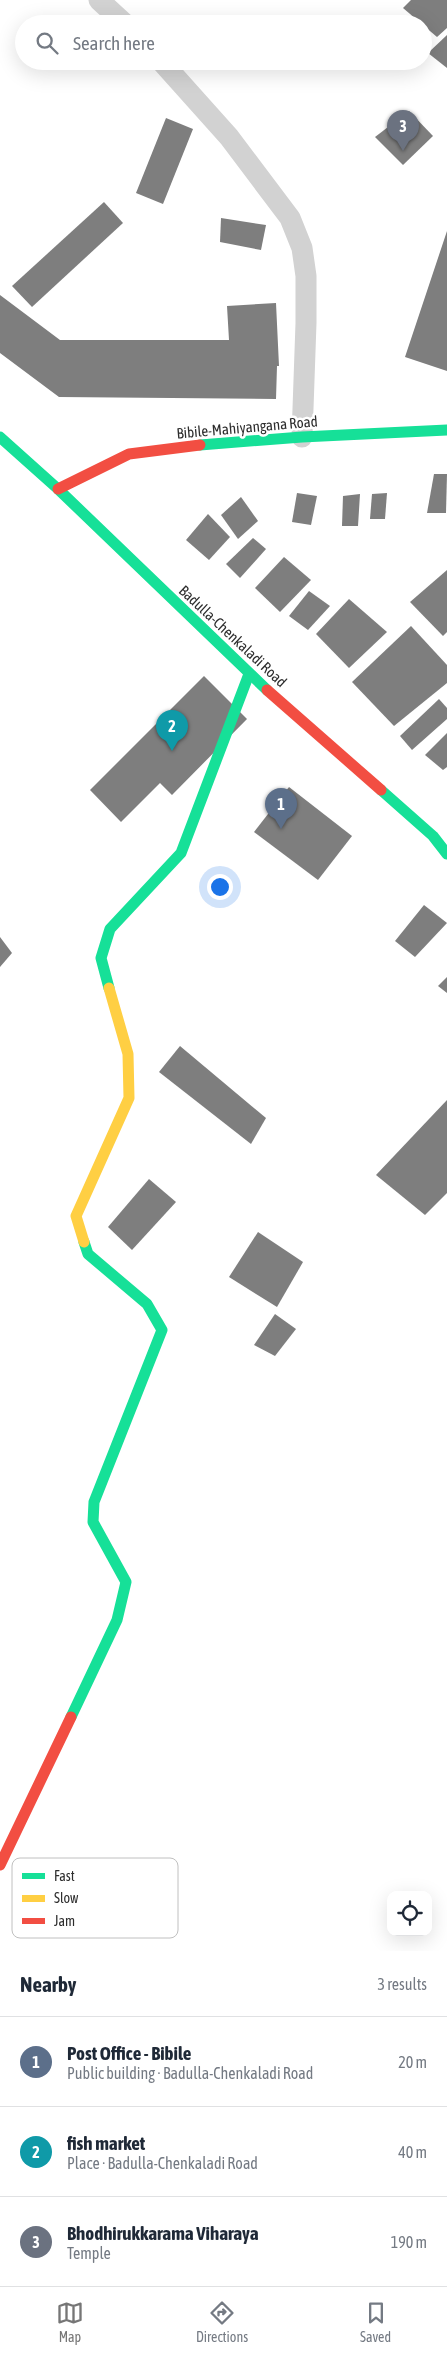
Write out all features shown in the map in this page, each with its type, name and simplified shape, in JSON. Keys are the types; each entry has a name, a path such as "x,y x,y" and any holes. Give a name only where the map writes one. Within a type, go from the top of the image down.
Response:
{"main road":[{"name":"Bibile-Mahiyangana Road","path":"58,489 129,454 185,446 302,437 447,430"},
{"name":"Badulla-Chenkaladi Road","path":"0,437 58,489 249,674 433,836 447,854"},
{"path":"0,1865 117,1620 126,1582 93,1522 94,1502 162,1330 147,1304 88,1254 76,1216 129,1098 128,1054 101,958 110,929 180,854 249,674"}],"street":[{"path":"99,0 115,15"},
{"path":"169,70 229,137 290,218 302,248 306,276 302,437"}],"building":[{"path":"411,0 447,0 447,28 437,37 432,33 432,15 411,15 403,8"},
{"path":"447,35 447,68 432,56 432,49"},
{"path":"409,111 433,136 403,165 375,137"},
{"path":"166,118 193,129 163,204 136,193"},
{"path":"104,202 123,223 32,307 12,286"},
{"path":"221,218 266,225 261,250 220,242"},
{"path":"447,231 447,371 405,357"},
{"path":"0,295 60,340 229,340 227,306 276,303 279,366 277,366 276,399 59,397 0,353"},
{"path":"434,474 447,474 446,513 427,513"},
{"path":"297,493 317,496 311,525 292,522"},
{"path":"387,493 385,519 370,519 372,494"},
{"path":"360,494 358,526 342,526 343,496"},
{"path":"241,497 258,521 238,539 221,515"},
{"path":"208,514 230,537 209,560 186,540"},
{"path":"253,538 266,549 240,578 226,564"},
{"path":"284,557 311,580 280,612 255,588"},
{"path":"447,570 447,632 443,636 410,602"},
{"path":"309,591 330,606 308,630 289,616"},
{"path":"349,599 387,632 349,668 316,634"},
{"path":"411,626 447,665 447,683 394,726 352,682"},
{"path":"204,676 247,719 172,795 160,783 121,822 90,790"},
{"path":"439,699 447,708 447,719 412,750 400,736"},
{"path":"447,733 447,767 443,770 425,755"},
{"path":"289,787 352,836 318,880 254,832"},
{"path":"424,905 447,923 415,957 395,941"},
{"path":"0,937 12,953 0,967"},
{"path":"447,977 447,993 438,986"},
{"path":"180,1046 266,1118 251,1144 159,1072"},
{"path":"447,1100 447,1193 425,1215 376,1175"},
{"path":"149,1179 176,1202 132,1250 108,1227"},
{"path":"258,1232 303,1262 277,1307 229,1277"},
{"path":"275,1314 296,1329 275,1356 254,1345"}],"traffic: fast":[{"path":"200,445 302,437 447,430"},
{"path":"0,437 58,489 267,690"},
{"path":"109,988 101,958 110,929 181,853 249,674"},
{"path":"381,790 433,836 447,854"},
{"path":"71,1717 117,1620 126,1582 93,1522 94,1502 162,1330 147,1304 88,1254 84,1242"}],"traffic: slow":[{"path":"84,1242 76,1216 129,1098 128,1054 109,988"}],"traffic: jam":[{"path":"58,489 129,454 200,445"},
{"path":"267,690 381,790"},
{"path":"0,1865 71,1717"}],"place":[{"name":"Bhodhirukkarama Viharaya","path":"403,151"},
{"name":"fish market","path":"172,751"},
{"name":"Post Office - Bibile","path":"281,829"}]}
